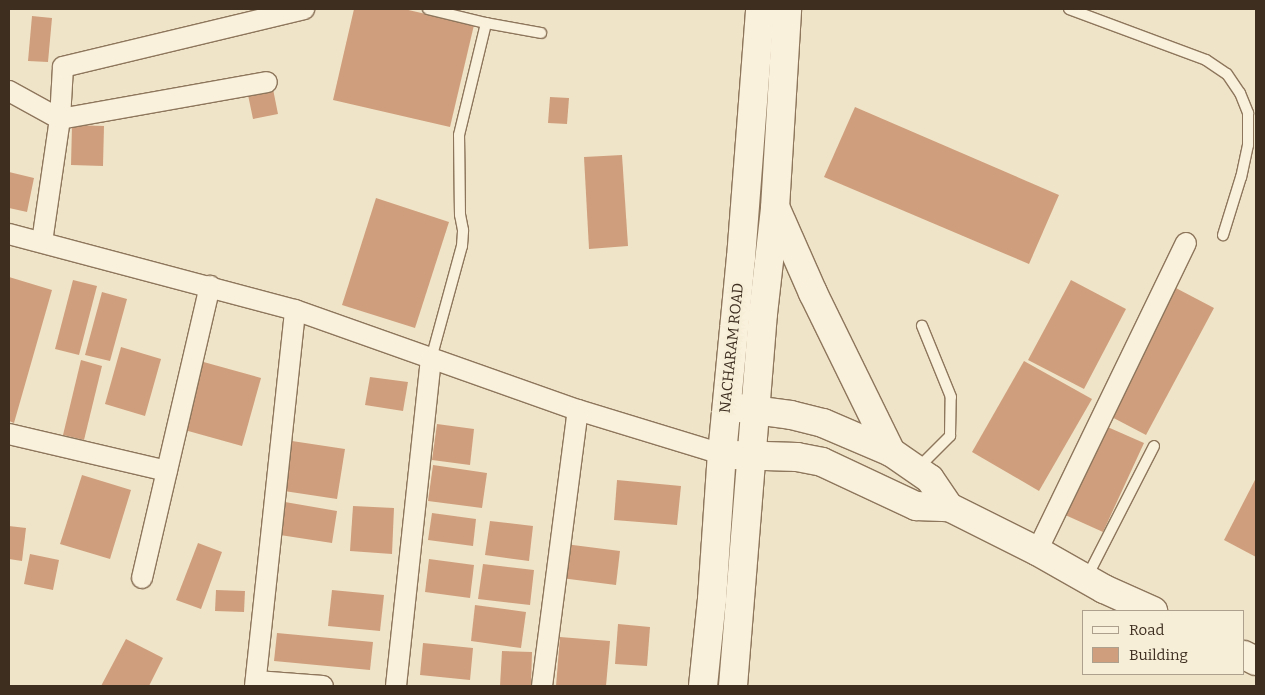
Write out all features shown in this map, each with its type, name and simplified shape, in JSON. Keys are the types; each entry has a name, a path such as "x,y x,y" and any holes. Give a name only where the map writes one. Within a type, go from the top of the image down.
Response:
{"main road":[{"name":"NACHARAM ROAD","path":"703,686 712,599 726,407 741,258 760,9"},
{"name":"NACHARAM ROAD","path":"733,686 775,208 788,9"},
{"path":"775,208 813,293 891,452"},
{"path":"726,407 791,415 823,423 891,452 930,479 949,507"},
{"path":"722,454 797,457 822,462 916,506 949,507 1151,610"}],"street":[{"path":"42,242 60,119 63,67 304,9"},
{"path":"9,91 60,119 267,82"},
{"path":"9,234 295,310 578,410 722,454"},
{"path":"1037,551 1186,243"},
{"path":"142,578 210,286"},
{"path":"295,310 255,684 323,686"},
{"path":"396,686 431,359"},
{"path":"542,686 578,410"},
{"path":"9,434 167,470"}],"lane":[{"path":"428,9 486,24 541,34"},
{"path":"1069,9 1206,60 1227,74 1240,93 1248,113 1248,145 1241,177 1223,235"},
{"path":"431,359 462,246 459,135 486,24"},
{"path":"916,470 950,436 951,397 922,326"},
{"path":"1087,578 1154,446"}],"building":[{"path":"354,9 404,9 474,25 450,127 333,100"},
{"path":"32,16 52,18 48,62 28,61"},
{"path":"272,84 278,114 253,119 247,90"},
{"path":"550,97 569,98 567,124 548,123"},
{"path":"855,107 1059,195 1029,264 824,177"},
{"path":"72,125 104,126 103,166 71,165"},
{"path":"622,155 628,246 589,249 584,157"},
{"path":"9,172 34,178 27,212 9,208"},
{"path":"376,198 449,222 415,328 342,305"},
{"path":"9,277 52,290 14,423 9,421"},
{"path":"73,280 97,286 79,355 55,349"},
{"path":"1071,280 1126,309 1084,389 1028,360"},
{"path":"1174,287 1214,308 1146,435 1106,414"},
{"path":"102,292 127,299 110,361 85,355"},
{"path":"121,347 161,359 145,416 105,404"},
{"path":"81,360 102,366 84,440 63,435"},
{"path":"200,361 261,378 242,446 181,429"},
{"path":"1024,361 1092,399 1039,491 972,452"},
{"path":"370,377 408,382 403,411 365,405"},
{"path":"437,424 474,429 470,465 432,460"},
{"path":"1103,425 1144,443 1103,532 1063,514"},
{"path":"292,441 345,449 337,499 284,491"},
{"path":"433,465 487,473 482,508 428,501"},
{"path":"82,475 131,490 110,559 60,544"},
{"path":"1256,478 1256,557 1224,540"},
{"path":"617,480 681,486 677,525 614,520"},
{"path":"285,502 337,511 332,543 280,535"},
{"path":"353,506 394,508 392,554 350,551"},
{"path":"432,513 476,519 473,546 428,540"},
{"path":"490,521 533,526 529,561 485,555"},
{"path":"9,526 26,528 22,561 9,559"},
{"path":"198,543 222,552 201,609 176,600"},
{"path":"565,544 620,551 616,585 561,578"},
{"path":"30,554 59,560 53,590 24,584"},
{"path":"429,559 474,565 470,598 425,592"},
{"path":"483,564 534,570 530,605 478,599"},
{"path":"216,590 245,591 244,612 215,611"},
{"path":"332,590 384,595 380,631 328,626"},
{"path":"475,605 526,612 521,648 471,641"},
{"path":"618,624 650,627 647,666 615,664"},
{"path":"277,633 373,642 370,670 274,661"},
{"path":"560,637 610,641 606,686 556,686"},
{"path":"126,639 163,658 149,686 101,686"},
{"path":"423,643 473,648 470,680 420,675"},
{"path":"502,651 532,652 531,686 500,686"}]}
